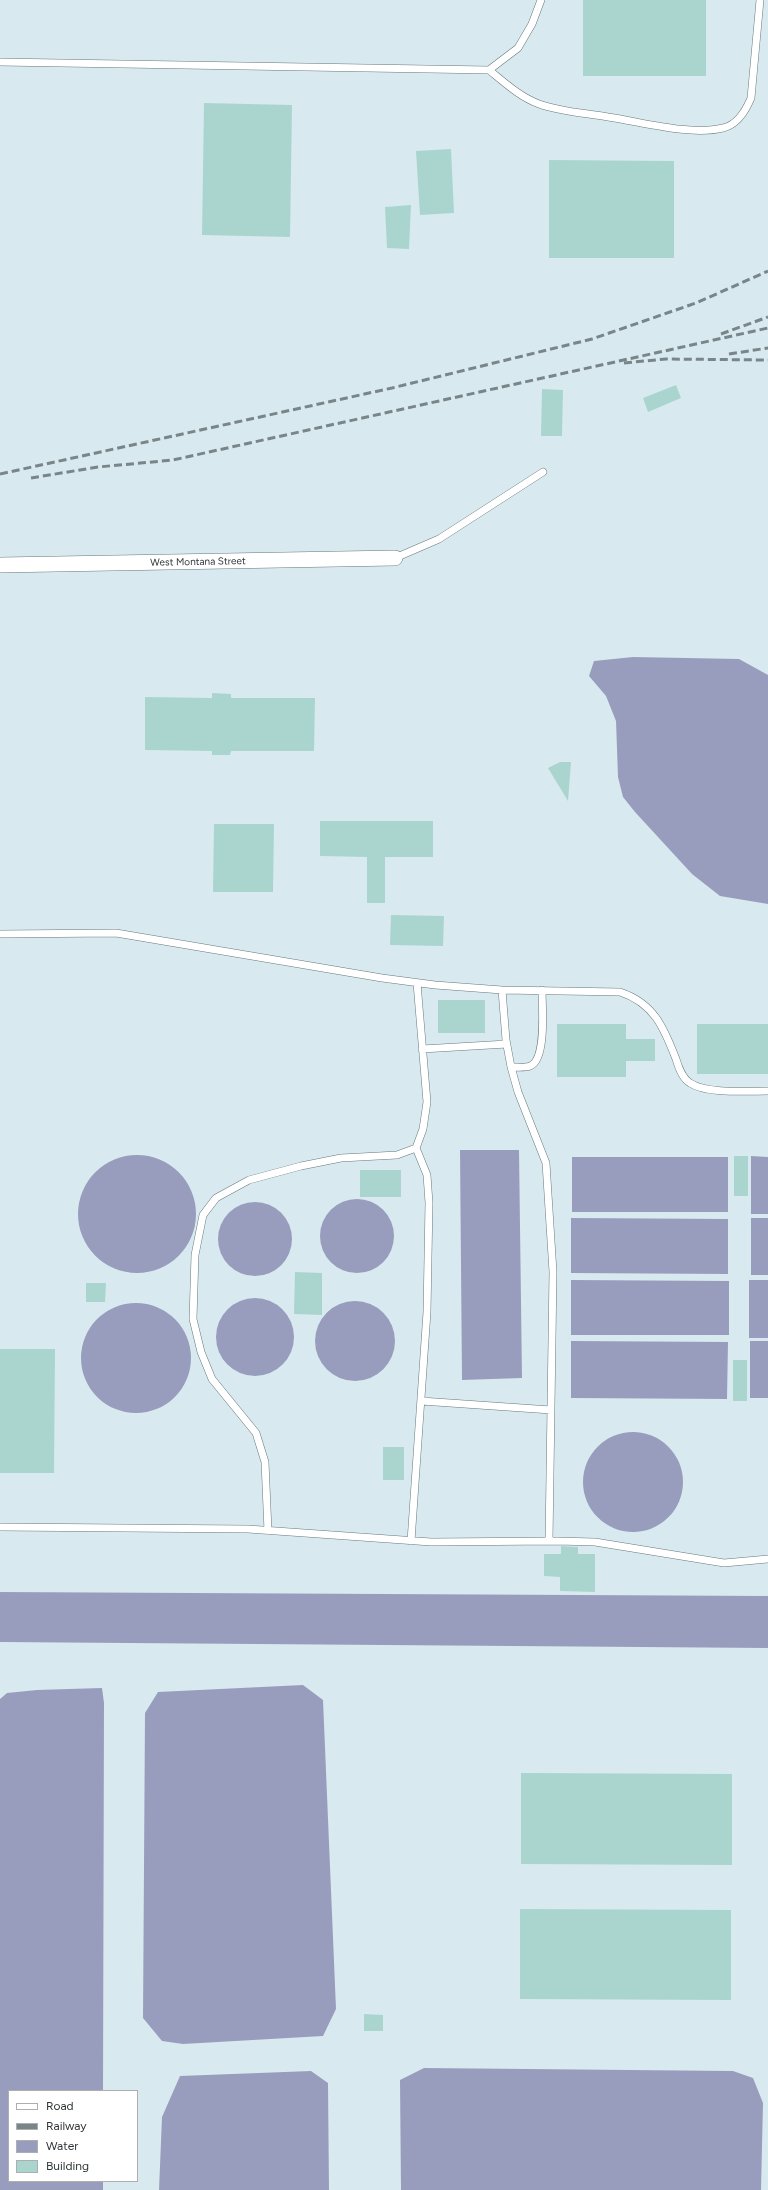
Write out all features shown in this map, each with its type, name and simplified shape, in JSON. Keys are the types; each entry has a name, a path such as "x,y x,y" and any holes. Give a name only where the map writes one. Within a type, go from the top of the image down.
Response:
{"street":[{"name":"West Montana Street","path":"0,565 395,558"}],"lane":[{"path":"0,62 489,70 518,48 532,24 541,0"},
{"path":"489,70 517,93 540,104 682,128 708,130 724,128 736,121 745,110 751,98 760,0"},
{"path":"395,558 438,539 542,472"},
{"path":"0,934 116,933 417,983 502,990 599,990 620,992 635,997 650,1009 666,1032 679,1067 689,1083 712,1091 768,1091"},
{"path":"412,1540 427,1312 429,1203 427,1175 416,1148 423,1129 427,1102 417,983"},
{"path":"502,990 507,1044 511,1067 518,1092 546,1163 553,1272 549,1540"},
{"path":"511,1067 530,1066 538,1060 541,1046 542,990"},
{"path":"422,1049 507,1044"},
{"path":"268,1531 264,1462 256,1433 212,1379 201,1352 193,1319 195,1255 203,1215 216,1198 249,1180 301,1166 341,1158 397,1155 416,1148"},
{"path":"421,1401 551,1410"},
{"path":"0,1527 268,1531 412,1540 549,1540 595,1542 724,1563 768,1559"}],"water":[{"path":"633,657 739,659 768,675 768,904 720,896 692,874 623,797 618,777 616,721 606,696 589,676 594,661"},
{"path":"460,1150 519,1150 522,1378 462,1380"},
{"path":"137,1155 159,1160 170,1165 186,1181 191,1192 196,1214 191,1236 186,1247 170,1263 159,1268 137,1273 115,1268 104,1263 88,1247 83,1236 78,1214 83,1192 88,1181 104,1165 115,1160"},
{"path":"751,1156 768,1157 768,1214 751,1214"},
{"path":"572,1157 728,1157 728,1212 572,1212"},
{"path":"357,1199 371,1202 383,1210 391,1222 394,1236 391,1250 383,1262 371,1270 357,1273 343,1270 331,1262 323,1250 320,1236 323,1222 331,1210 343,1202"},
{"path":"248,1202 262,1202 276,1208 286,1218 292,1232 290,1253 286,1260 276,1270 262,1276 248,1276 234,1270 224,1260 218,1246 218,1232 224,1218 234,1208"},
{"path":"571,1218 728,1219 728,1274 571,1273"},
{"path":"751,1218 768,1218 768,1275 751,1275"},
{"path":"571,1280 729,1281 729,1335 571,1335"},
{"path":"749,1280 768,1280 768,1338 749,1338"},
{"path":"255,1298 270,1301 277,1305 287,1315 291,1322 294,1337 291,1352 287,1359 277,1369 270,1373 255,1376 240,1373 233,1369 223,1359 219,1352 216,1337 219,1322 223,1315 233,1305 240,1301"},
{"path":"355,1301 370,1304 383,1313 392,1326 395,1341 392,1356 383,1369 370,1378 355,1381 340,1378 327,1369 318,1356 315,1341 318,1326 327,1313 340,1304"},
{"path":"136,1303 157,1307 167,1312 175,1319 182,1327 187,1337 191,1358 187,1379 182,1389 175,1397 167,1404 157,1409 136,1413 115,1409 105,1404 97,1397 90,1389 85,1379 81,1358 85,1337 90,1327 97,1319 105,1312 115,1307"},
{"path":"571,1341 728,1342 727,1399 571,1398"},
{"path":"750,1341 768,1341 768,1398 750,1398"},
{"path":"633,1432 652,1436 668,1447 679,1463 683,1482 679,1501 668,1517 652,1528 633,1532 614,1528 598,1517 587,1501 583,1482 587,1463 598,1447 614,1436"},
{"path":"0,1592 768,1596 768,1648 0,1642"},
{"path":"303,1685 323,1700 336,2009 323,2036 183,2044 162,2041 143,2018 145,1713 158,1692"},
{"path":"102,1688 104,1703 103,2090 8,2090 8,2182 103,2182 103,2190 0,2190 0,1699 7,1693 37,1690"},
{"path":"424,2068 733,2071 753,2078 763,2103 761,2190 401,2190 400,2080"},
{"path":"311,2071 328,2083 329,2190 159,2190 162,2117 180,2076"}],"building":[{"path":"583,0 706,0 706,76 583,76"},
{"path":"204,103 292,105 290,237 202,235"},
{"path":"451,149 454,213 420,215 416,151"},
{"path":"549,160 674,161 674,258 549,258"},
{"path":"411,205 409,249 387,248 385,207"},
{"path":"676,385 681,398 648,412 643,398"},
{"path":"542,389 563,390 562,436 541,436"},
{"path":"212,693 231,694 231,698 315,698 314,751 231,751 230,755 212,755 212,751 145,750 145,697 212,698"},
{"path":"560,762 571,762 568,801 548,768"},
{"path":"320,821 433,821 433,857 385,857 385,903 367,903 367,857 320,856"},
{"path":"214,824 274,824 273,892 213,892"},
{"path":"391,915 444,916 443,946 390,945"},
{"path":"438,1000 485,1000 485,1033 438,1033"},
{"path":"557,1024 626,1024 626,1039 655,1039 655,1061 626,1061 626,1077 557,1077"},
{"path":"697,1024 768,1024 768,1074 697,1074"},
{"path":"734,1156 748,1156 748,1196 734,1196"},
{"path":"360,1170 401,1170 401,1197 360,1197"},
{"path":"295,1272 322,1273 322,1315 294,1314"},
{"path":"86,1283 106,1283 105,1302 86,1302"},
{"path":"0,1349 55,1349 54,1473 0,1473"},
{"path":"733,1360 747,1360 747,1401 733,1401"},
{"path":"383,1447 404,1447 404,1480 383,1480"},
{"path":"561,1546 578,1547 578,1554 595,1554 595,1592 560,1591 560,1577 544,1576 544,1554 561,1554"},
{"path":"521,1773 732,1774 732,1865 521,1864"},
{"path":"520,1909 731,1910 731,2000 520,1999"},
{"path":"364,2014 383,2015 383,2031 364,2031"}],"railway":[{"path":"0,474 392,388 592,339 696,303 768,271"},
{"path":"721,334 768,317"},
{"path":"31,478 98,467 173,460 768,328"},
{"path":"729,354 768,348"},
{"path":"624,363 666,359 768,360"}]}
